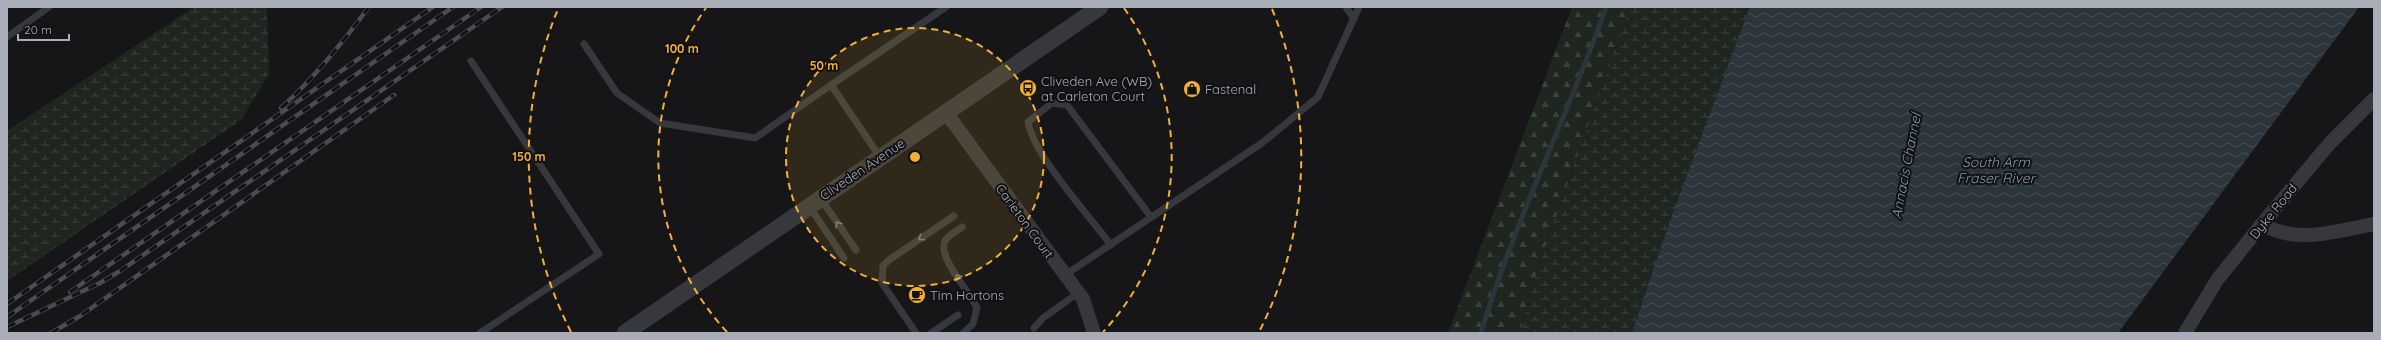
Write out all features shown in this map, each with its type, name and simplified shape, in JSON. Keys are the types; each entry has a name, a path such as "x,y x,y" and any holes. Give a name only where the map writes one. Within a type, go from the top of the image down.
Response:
{"street":[{"name":"Cliveden Avenue","path":"626,333 880,157 947,114 1100,7"},
{"name":"Dyke Road","path":"2185,333 2217,280 2262,224 2330,143 2374,99"},
{"name":"Carleton Court","path":"947,114 1078,293 1091,320 1094,333"},
{"path":"2262,224 2276,232 2305,237 2374,224"}],"lane":[{"path":"7,37 49,7"},
{"path":"584,44 617,93 660,122 755,138 946,7"},
{"path":"1346,7 1354,19"},
{"path":"1065,275 1262,143 1318,97 1359,7"},
{"path":"471,61 599,254 480,333"},
{"path":"831,85 880,157"},
{"path":"1111,245 1042,154 1030,132 1028,122 1052,103 1067,105 1151,218"},
{"path":"815,202 856,250"},
{"path":"815,202 844,258"},
{"path":"916,333 882,283 883,266 889,260 954,216"},
{"path":"962,227 946,239 943,246 945,258 968,290 977,308 973,324 963,333"},
{"path":"1034,328 1043,318 1078,293"},
{"path":"931,333 958,315"}],"green space":[{"path":"194,7 267,7 269,74 241,120 7,281 7,131"},
{"path":"1572,7 1630,7 1537,270 1520,333 1448,333"},
{"path":"1630,7 1781,7 1657,333 1520,333 1537,270"}],"water":[{"name":"South Arm Fraser River","path":"1750,7 2359,7 2118,333 1632,333 1671,218"}],"waterway":[{"path":"1481,333 1509,250 1575,89 1606,7"}],"railway":[{"path":"281,108 328,59 369,7"},
{"path":"7,304 433,7"},
{"path":"7,317 453,7"},
{"path":"70,292 481,7"},
{"path":"7,327 100,283 120,271 502,7"},
{"path":"51,333 80,316 394,95"}],"place":[{"name":"Cliveden Ave (WB) at Carleton Court","path":"1028,88"},
{"name":"Fastenal","path":"1192,89"},
{"name":"Tim Hortons","path":"917,295"}],"water label":[{"name":"Annacis Channel","path":"1906,166"}]}
